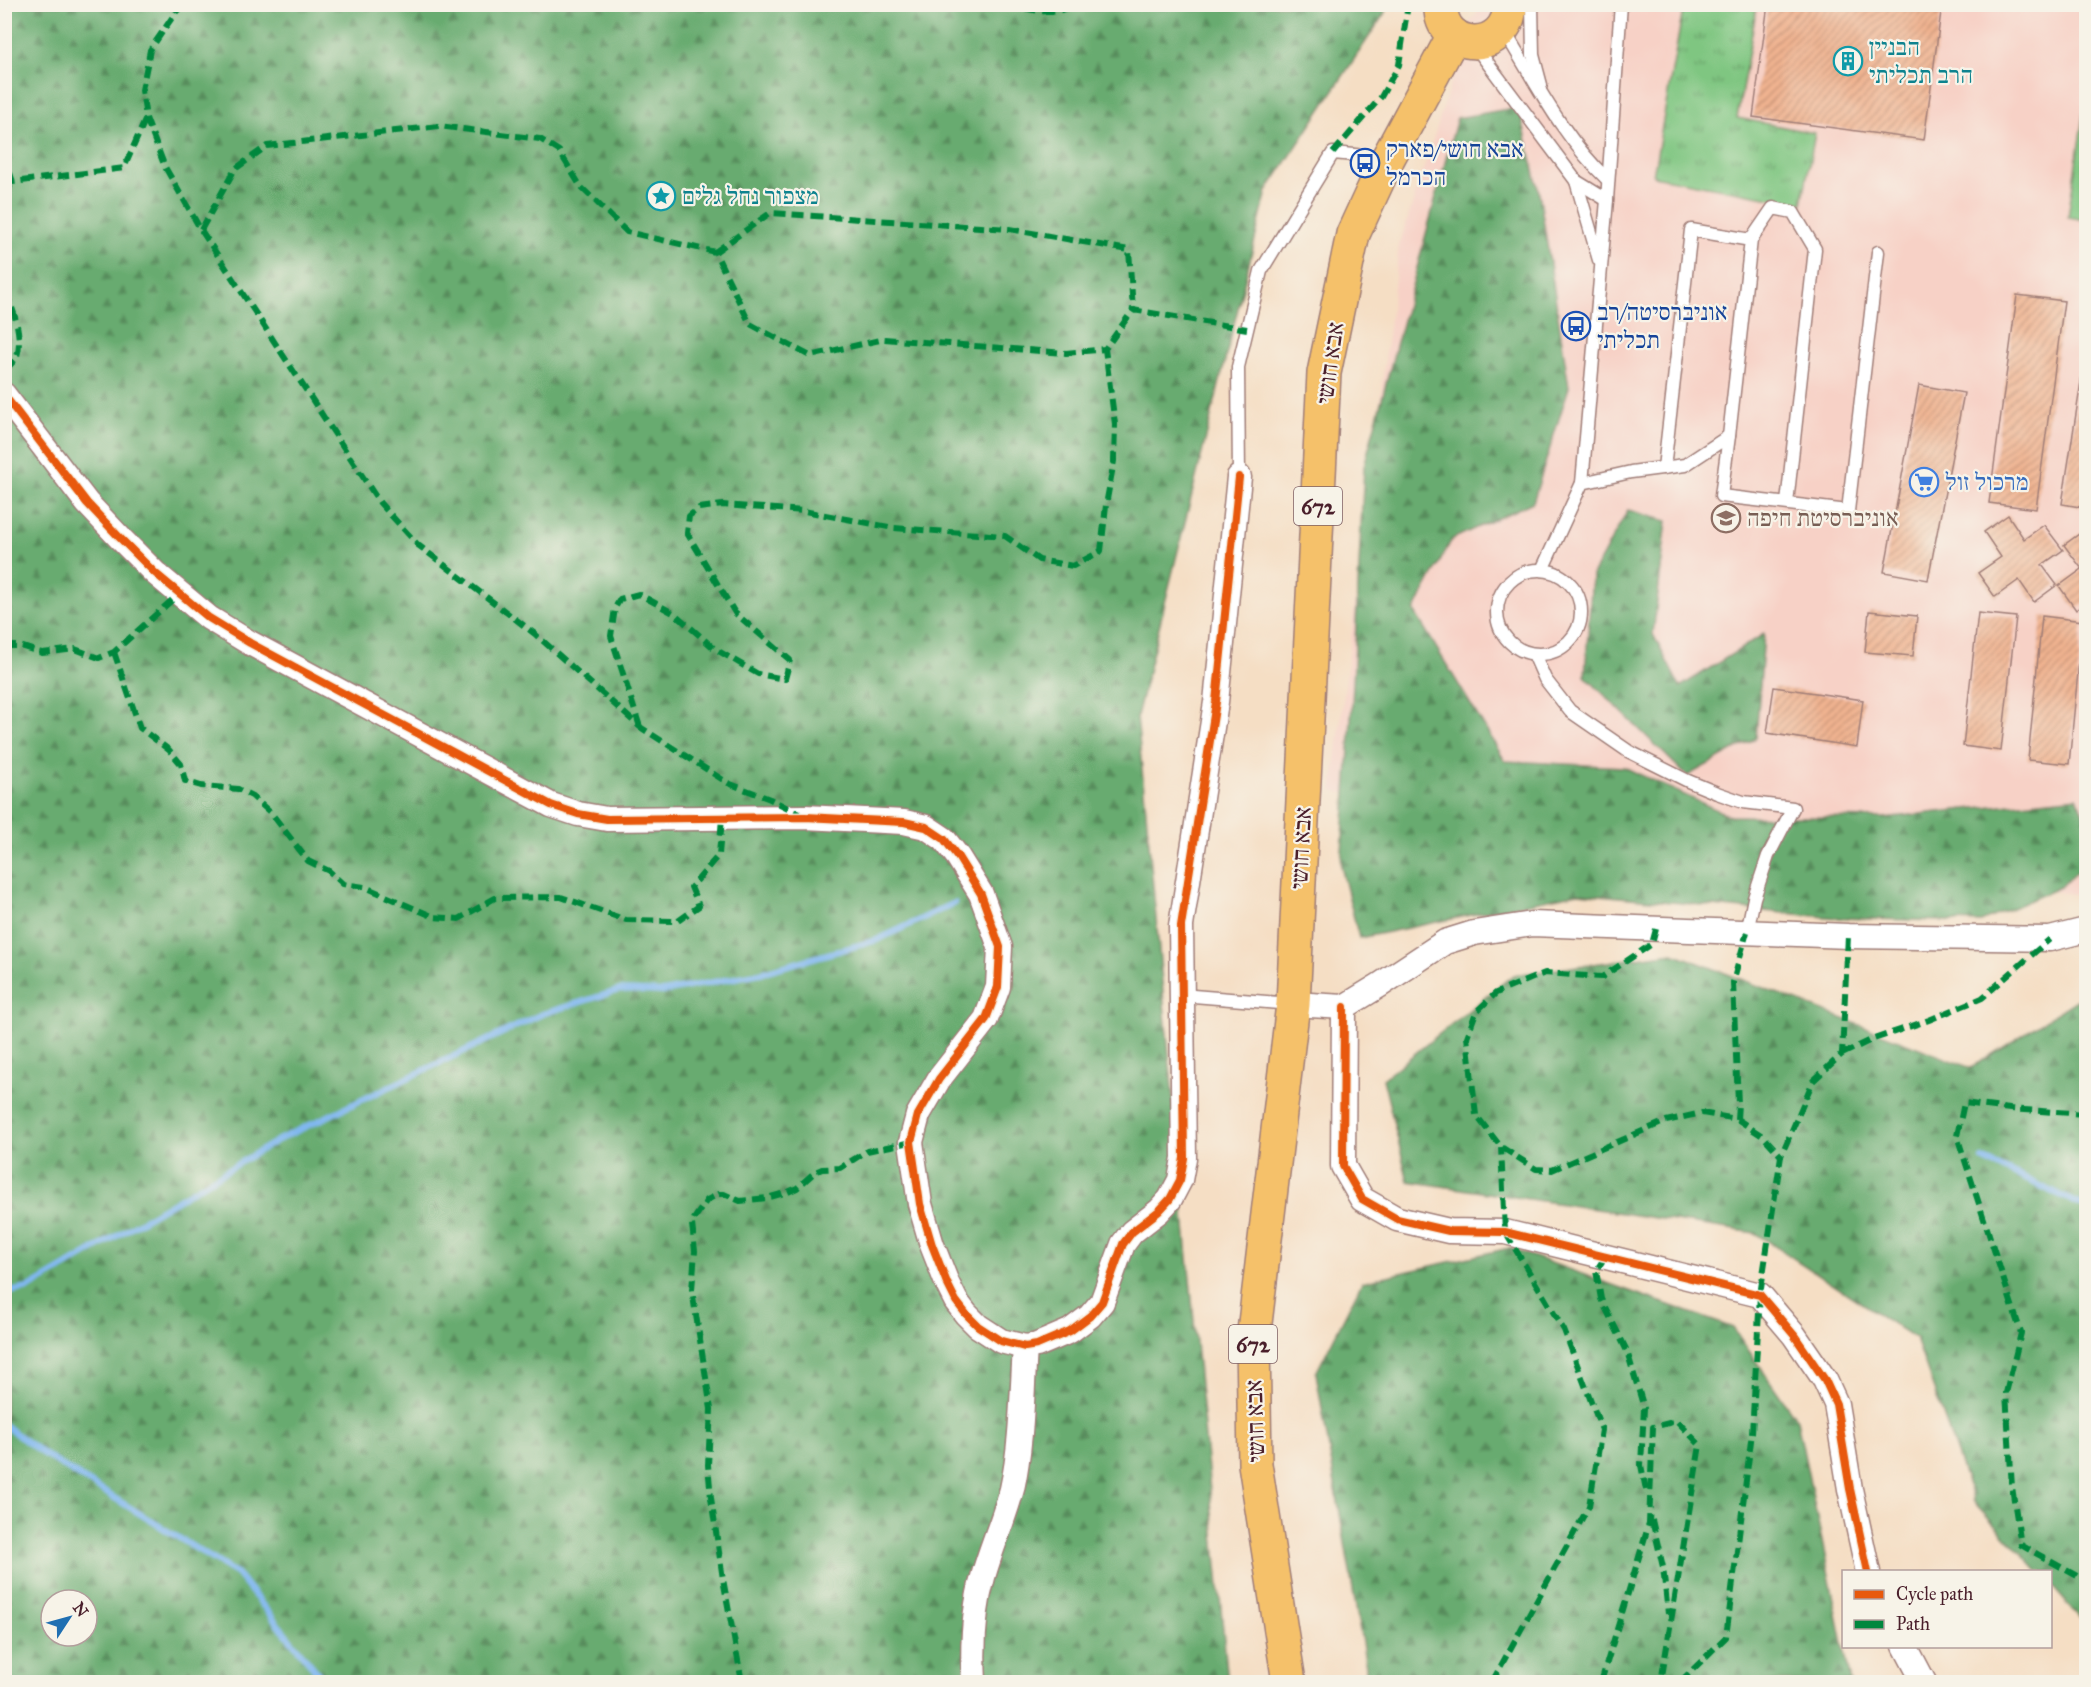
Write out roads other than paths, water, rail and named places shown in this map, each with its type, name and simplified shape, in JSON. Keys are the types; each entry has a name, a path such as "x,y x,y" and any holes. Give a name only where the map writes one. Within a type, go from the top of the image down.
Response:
{"main road":[{"path":"1441,4 1442,18 1447,28 1463,39 1484,42 1494,37 1506,17"},
{"name":"אבא חושי","path":"1289,1683 1255,1464 1253,1340 1293,1004 1324,372 1353,234 1388,158 1463,39"}],"street":[{"path":"4,395 94,510 155,573 209,618 250,644 551,805 578,814 607,819 805,817 886,820 926,827 944,839 981,894 999,947 998,987 986,1019 939,1079 918,1115 911,1142 915,1174 920,1204 932,1245 956,1301 978,1326 1001,1341 1025,1347 1037,1345 1070,1331 1090,1316 1102,1302 1123,1244 1132,1232 1160,1211 1170,1199 1180,1180 1184,1158 1181,926 1216,702 1239,477"},
{"path":"1293,1004 1344,1006 1380,986 1445,942 1502,927 1532,924 1747,933 2050,939 2086,930"},
{"path":"1344,1006 1343,1166 1362,1199 1397,1220 1449,1231 1505,1232 1760,1295 1794,1335 1825,1380 1836,1404 1850,1490 1868,1570"},
{"path":"974,1683 975,1612 983,1577 1011,1491 1018,1458 1025,1347"},
{"path":"1906,1648 1924,1683"}],"lane":[{"path":"1532,4 1533,55 1543,95"},
{"path":"1542,570 1582,483 1607,200 1621,4"},
{"path":"1506,17 1543,95 1575,144 1608,180"},
{"path":"1463,39 1576,181 1607,200"},
{"path":"1239,477 1238,367 1261,271 1333,153 1388,158"},
{"path":"1576,181 1601,268"},
{"path":"1786,503 1815,249 1793,212 1773,208 1751,240 1721,496 1848,511 1878,252"},
{"path":"1664,468 1691,230 1751,240"},
{"path":"1582,483 1631,472 1685,465 1729,436"},
{"path":"1542,570 1555,574 1571,586 1579,603 1580,616 1577,629 1570,640 1560,648 1547,653 1534,654 1520,650 1509,642 1500,630 1497,615 1498,601 1504,587 1515,578 1528,571 1542,570"},
{"path":"1534,654 1545,679 1570,711 1628,751 1717,793 1743,801 1793,808 1768,856 1754,898 1747,933"},
{"path":"1181,994 1293,1004"}],"waterway":[{"path":"1225,4 1232,6"},
{"path":"4,1293 29,1288 278,1140 542,1014 620,990 663,992 760,973 877,940 955,903"},
{"path":"1982,1159 2086,1207"},
{"path":"4,1425 45,1455 237,1574 325,1682"}],"place":[{"name":"הבניין הרב תכליתי","path":"1848,61"},
{"name":"אבא חושי/פארק הכרמל","path":"1365,163"},
{"name":"מצפור נחל גלים","path":"661,196"},
{"name":"אוניברסיטה/רב תכליתי","path":"1576,326"},
{"name":"מרכול זול","path":"1924,482"},
{"name":"אוניברסיטת חיפה","path":"1726,518"}]}
